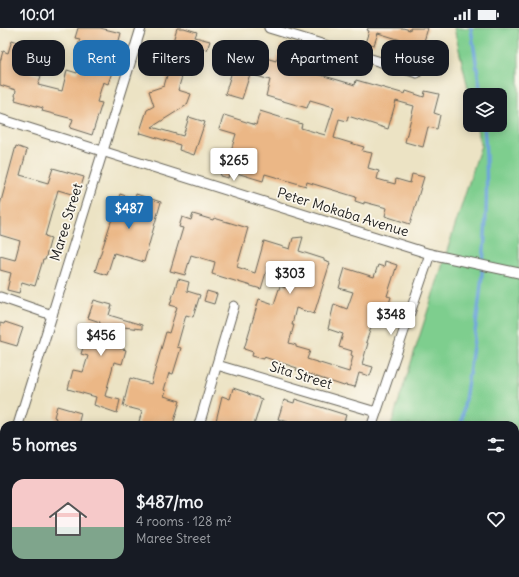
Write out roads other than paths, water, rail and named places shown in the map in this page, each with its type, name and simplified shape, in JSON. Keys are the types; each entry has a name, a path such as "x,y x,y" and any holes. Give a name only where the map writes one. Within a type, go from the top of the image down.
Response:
{"street":[{"name":"Maree Street","path":"19,421 141,28"},
{"path":"269,28 381,62"},
{"name":"Peter Mokaba Avenue","path":"0,119 430,254 519,273"},
{"path":"373,421 430,254"},
{"path":"0,297 52,315"},
{"path":"201,421 234,306"},
{"name":"Sita Street","path":"217,364 376,412"}],"waterway":[{"path":"471,28 480,88"},
{"path":"462,421 478,313 485,238 486,163 484,132"}]}
